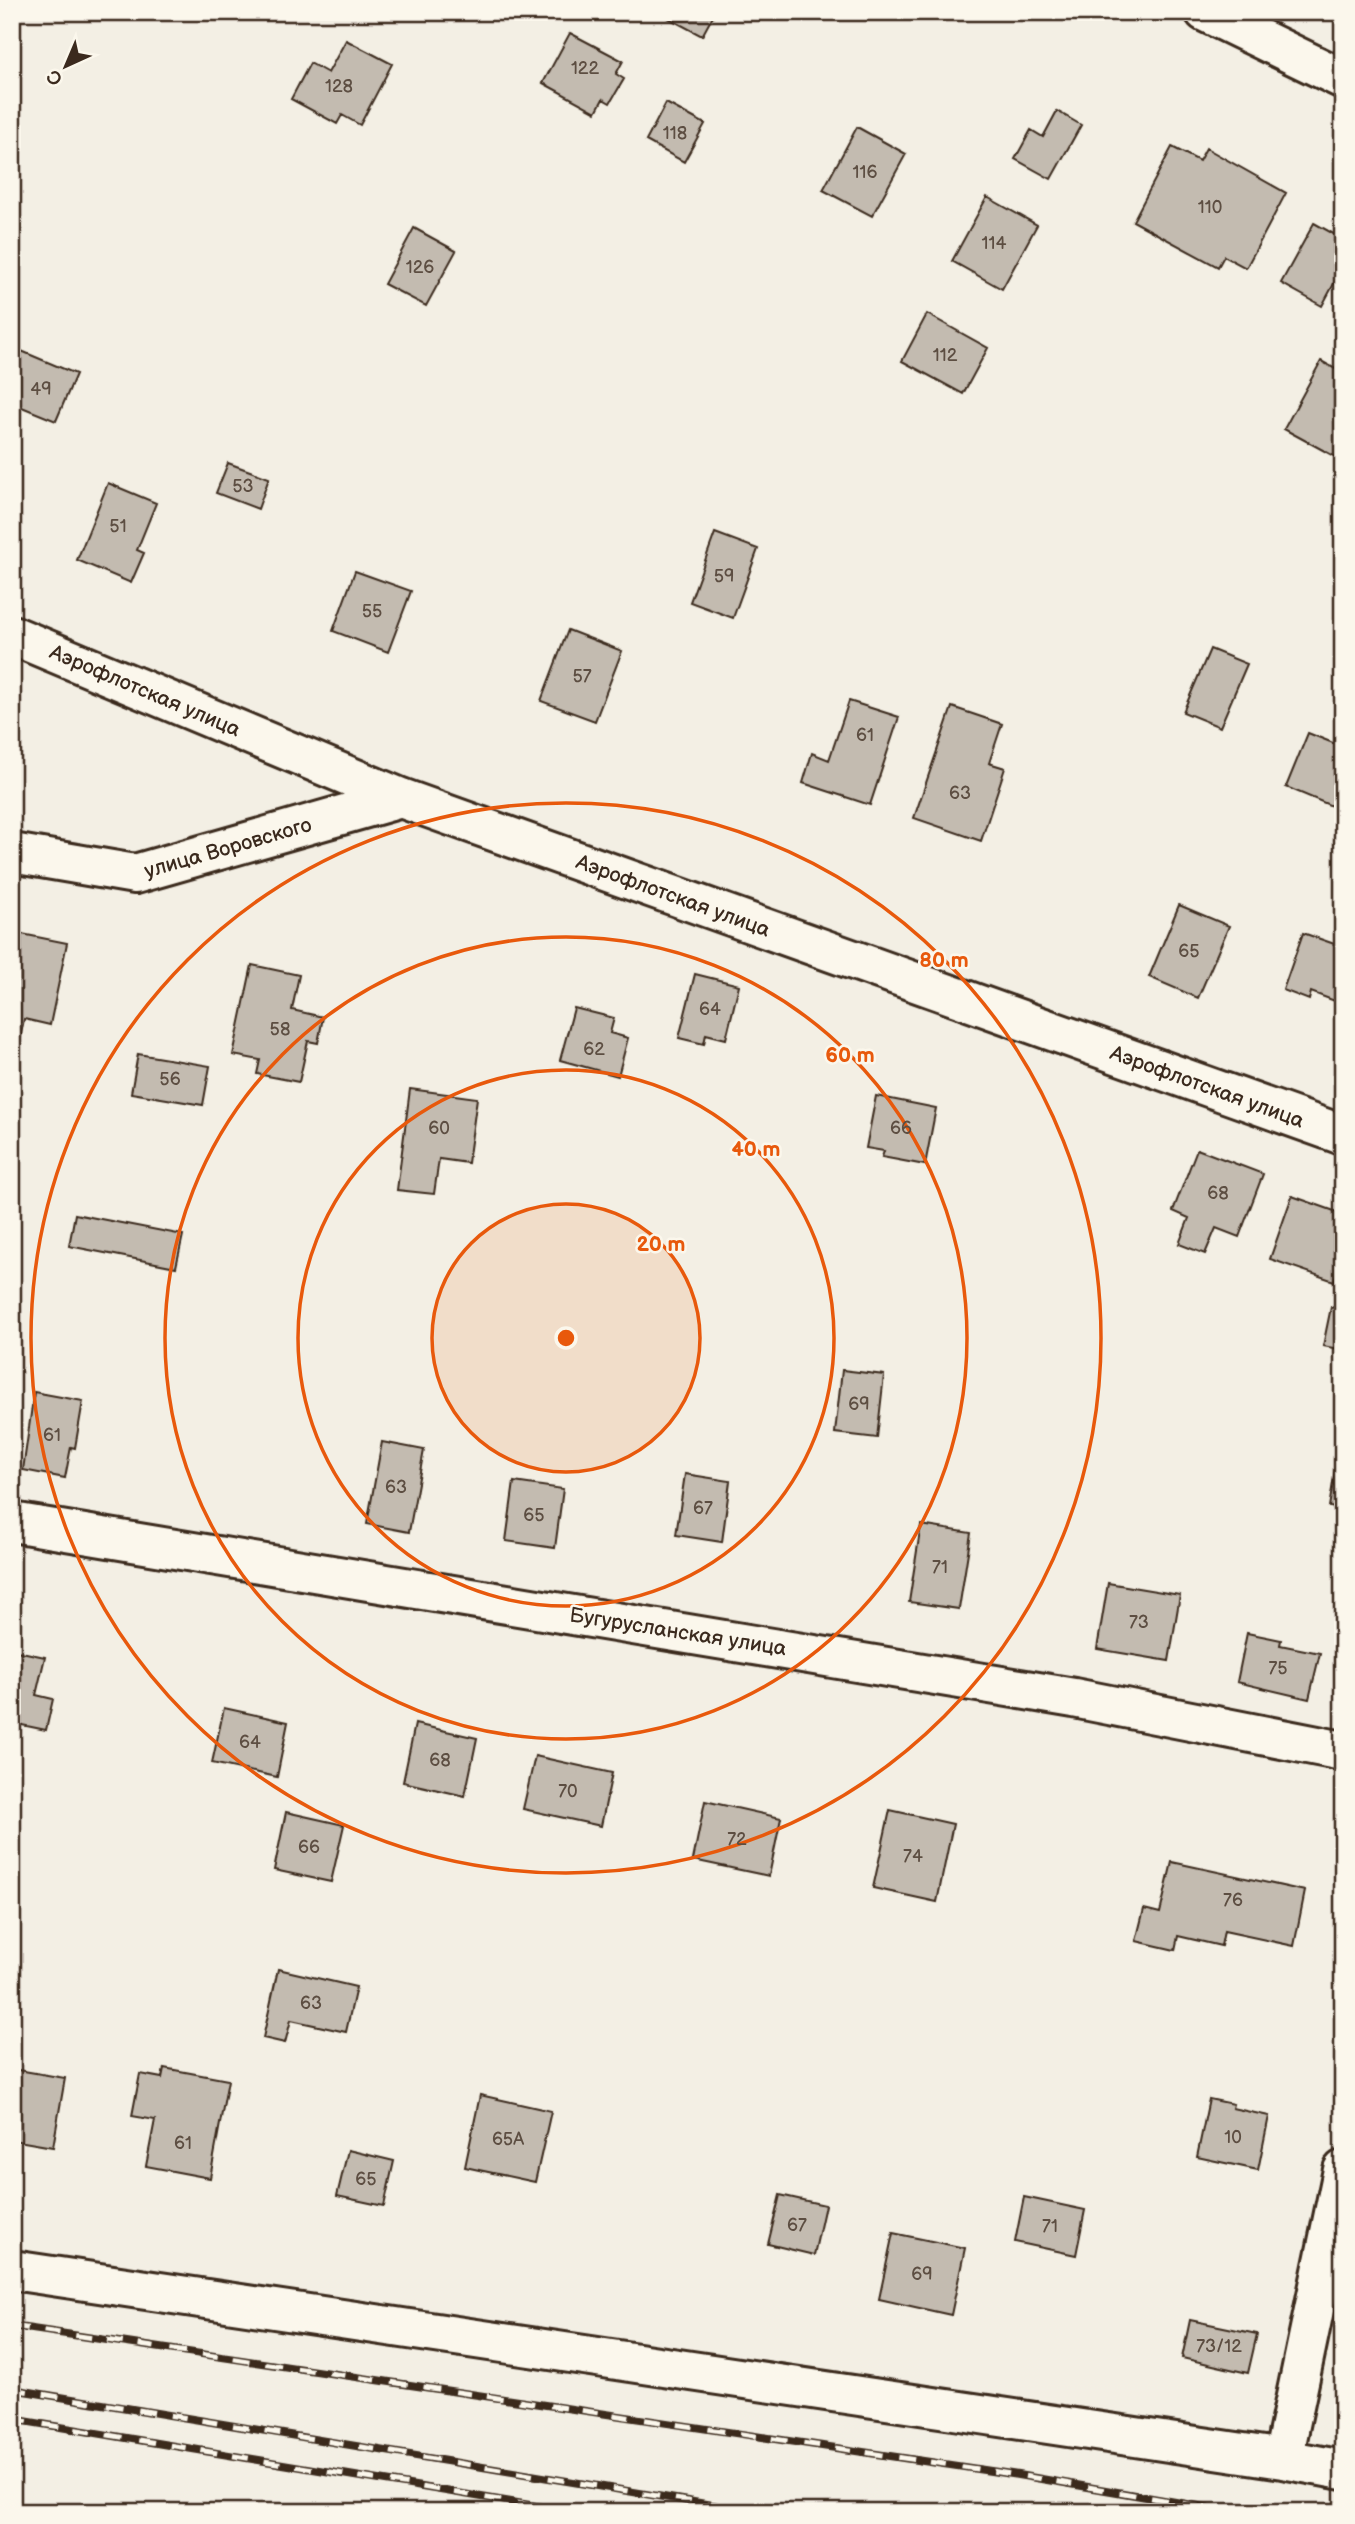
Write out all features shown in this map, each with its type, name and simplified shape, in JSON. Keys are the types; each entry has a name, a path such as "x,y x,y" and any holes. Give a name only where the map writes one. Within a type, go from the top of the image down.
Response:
{"street":[{"path":"1205,12 1343,79"},
{"name":"Аэрофлотская улица","path":"12,635 401,798 1343,1135"},
{"name":"улица Воровского","path":"12,853 135,874 401,798"},
{"name":"Бугурусланская улица","path":"12,1522 1074,1698 1343,1751"},
{"path":"1283,2459 1343,2170"},
{"path":"12,2270 1343,2470"}],"building":[{"path":"657,12 715,12 702,36"},
{"path":"570,33 623,61 616,74 624,79 610,103 603,99 596,112 543,83"},
{"path":"346,40 392,64 360,125 342,115 337,124 291,99 310,63 328,73"},
{"path":"666,103 705,124 684,162 646,141"},
{"path":"1057,111 1081,125 1051,179 1015,159 1031,130 1043,137"},
{"path":"857,127 906,154 872,216 823,190"},
{"path":"1172,147 1199,161 1206,148 1286,193 1246,268 1224,256 1218,267 1133,221"},
{"path":"987,197 1037,225 1002,289 952,261"},
{"path":"1314,223 1343,239 1343,267 1322,306 1281,283"},
{"path":"414,228 456,251 426,306 384,284"},
{"path":"927,314 988,348 963,394 902,361"},
{"path":"19,350 76,374 56,421 12,403 12,367"},
{"path":"1321,361 1343,373 1343,461 1284,429"},
{"path":"228,463 269,478 258,509 216,493"},
{"path":"108,483 156,503 137,550 144,553 131,583 77,560"},
{"path":"715,533 758,549 733,618 690,602"},
{"path":"355,571 411,591 388,652 333,631"},
{"path":"568,630 622,651 595,721 541,701"},
{"path":"1210,649 1247,664 1220,727 1183,712"},
{"path":"849,701 899,717 870,805 803,783 812,753 829,760"},
{"path":"952,707 1002,724 989,763 1005,768 981,841 914,818"},
{"path":"1308,733 1343,747 1343,784 1334,807 1286,787"},
{"path":"1179,905 1229,926 1198,998 1149,977"},
{"path":"12,932 67,943 50,1025 24,1019 19,1044 12,1042"},
{"path":"1303,933 1343,947 1343,1004 1311,992 1309,1000 1283,990"},
{"path":"252,965 299,975 292,1010 323,1017 318,1043 308,1041 299,1082 257,1074 260,1060 233,1055"},
{"path":"695,974 739,985 726,1039 706,1034 704,1044 679,1038"},
{"path":"574,1008 614,1018 610,1033 628,1038 618,1076 560,1060"},
{"path":"138,1054 210,1066 203,1105 131,1093"},
{"path":"410,1089 477,1098 468,1163 439,1159 434,1194 397,1190"},
{"path":"876,1096 936,1108 925,1165 882,1157 884,1151 866,1148"},
{"path":"1197,1149 1263,1174 1239,1237 1216,1228 1205,1254 1179,1244 1189,1218 1173,1211"},
{"path":"1292,1196 1343,1214 1343,1268 1339,1266 1334,1281 1270,1259"},
{"path":"75,1214 183,1235 176,1267 69,1246"},
{"path":"1331,1307 1343,1310 1343,1350 1323,1346"},
{"path":"842,1370 884,1375 877,1438 835,1433"},
{"path":"34,1392 83,1401 75,1448 71,1447 65,1478 23,1470"},
{"path":"382,1442 424,1450 409,1532 367,1524"},
{"path":"1338,1453 1343,1453 1343,1509 1329,1507"},
{"path":"685,1474 730,1481 722,1542 676,1535"},
{"path":"514,1482 563,1489 555,1548 506,1541"},
{"path":"921,1525 971,1533 959,1609 909,1602"},
{"path":"1108,1583 1180,1595 1169,1661 1097,1649"},
{"path":"1247,1633 1281,1640 1280,1645 1320,1653 1309,1699 1237,1682"},
{"path":"12,1650 45,1657 36,1695 53,1699 46,1730 12,1723"},
{"path":"224,1708 288,1722 277,1777 212,1763"},
{"path":"415,1724 477,1738 465,1796 403,1782"},
{"path":"535,1756 612,1773 601,1826 523,1809"},
{"path":"705,1801 781,1818 769,1876 693,1860"},
{"path":"890,1810 953,1824 937,1902 873,1888"},
{"path":"286,1812 344,1825 331,1882 274,1870"},
{"path":"1172,1862 1305,1891 1294,1946 1224,1931 1221,1946 1178,1936 1175,1950 1136,1941 1144,1909 1160,1913"},
{"path":"278,1969 356,1987 346,2032 291,2020 285,2043 263,2038"},
{"path":"164,2068 228,2080 210,2178 146,2166 155,2120 132,2116 140,2074 162,2078"},
{"path":"12,2069 65,2078 53,2147 12,2140"},
{"path":"480,2095 551,2111 535,2182 465,2167"},
{"path":"1209,2099 1233,2104 1232,2108 1269,2116 1258,2170 1197,2157"},
{"path":"348,2150 394,2161 384,2206 337,2196"},
{"path":"780,2195 825,2205 814,2255 768,2244"},
{"path":"1024,2197 1085,2210 1076,2255 1015,2242"},
{"path":"893,2233 965,2248 951,2315 879,2299"},
{"path":"1190,2320 1257,2334 1248,2373 1182,2358"}],"railway":[{"path":"12,2326 1018,2475 1234,2512"},
{"path":"12,2389 754,2512"},
{"path":"12,2419 572,2512"}]}
